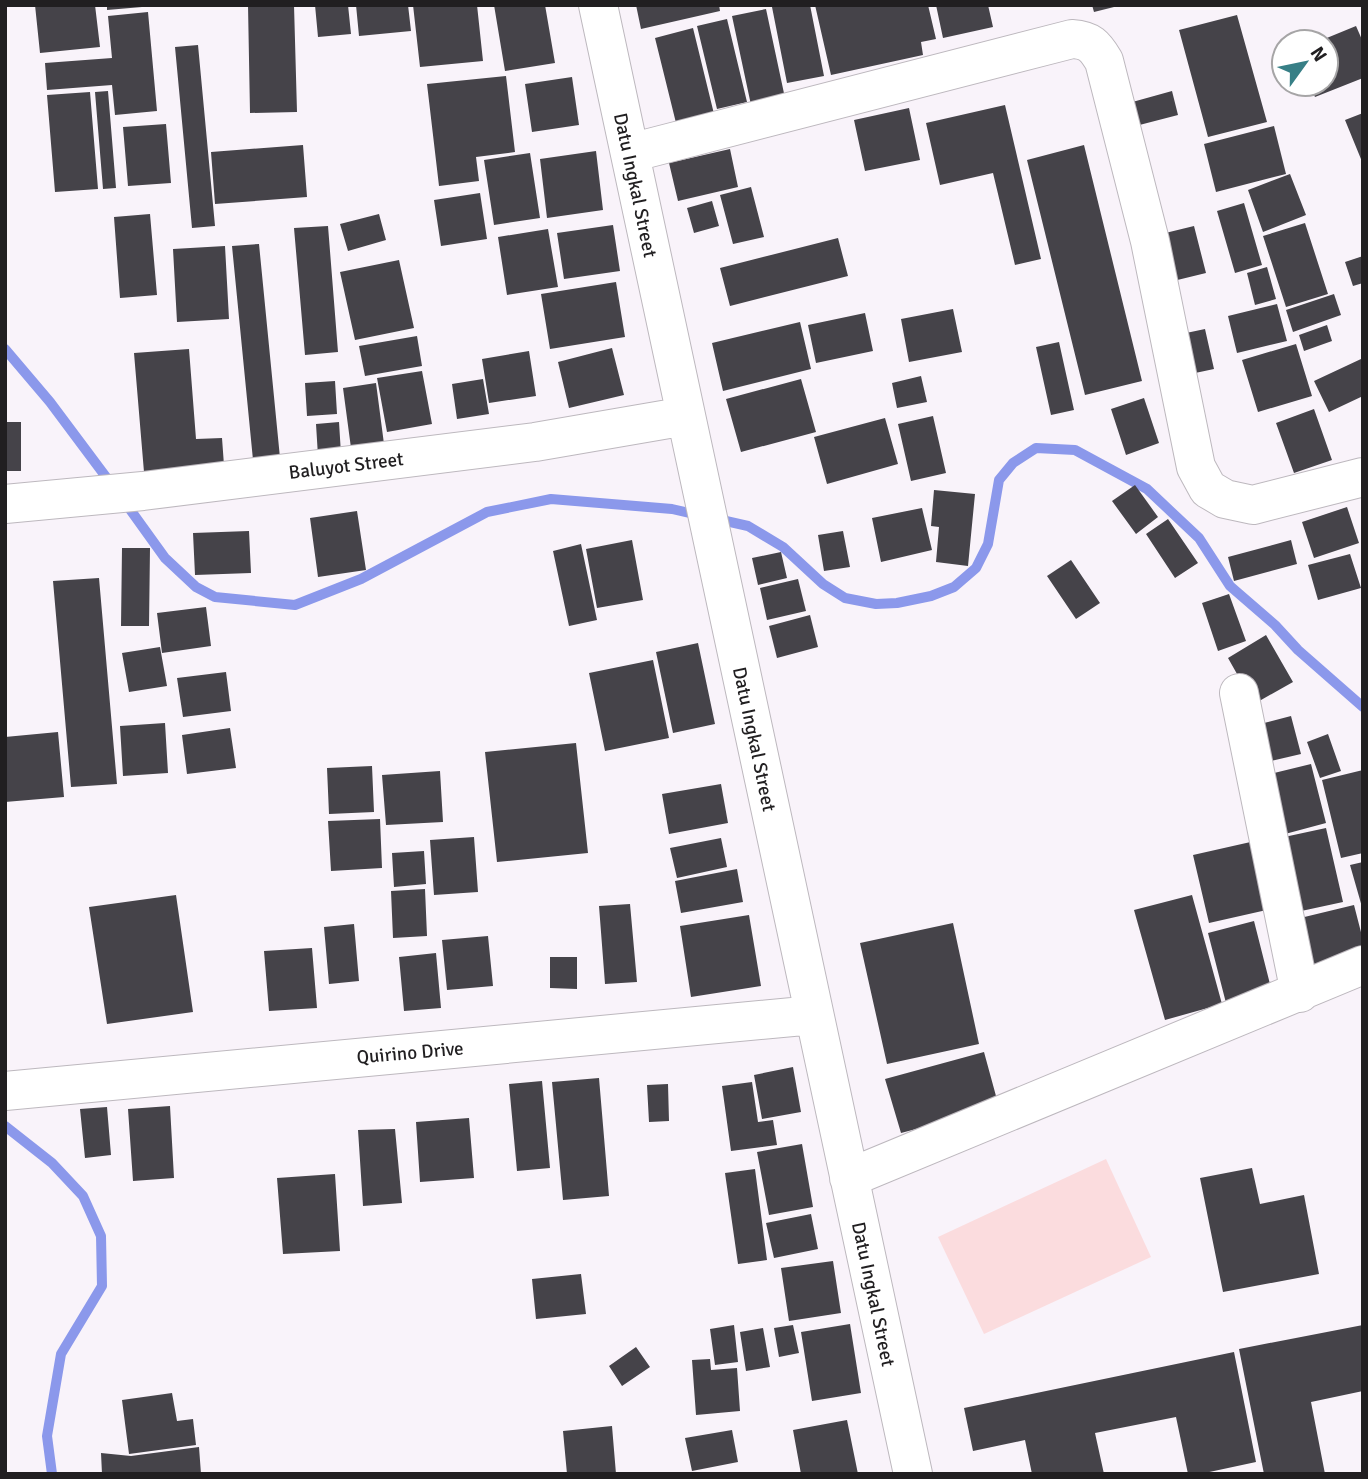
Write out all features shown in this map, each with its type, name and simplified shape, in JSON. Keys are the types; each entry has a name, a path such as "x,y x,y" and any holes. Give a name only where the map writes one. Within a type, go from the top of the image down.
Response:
{"street":[{"name":"Datu Ingkal Street","path":"598,5 913,1474"},
{"path":"630,153 1072,39 1085,40 1095,46 1104,61 1150,241 1196,467 1208,489 1225,499 1253,505 1363,477"},
{"name":"Baluyot Street","path":"5,504 142,491 535,442 686,415"},
{"path":"1239,693 1300,993"},
{"path":"849,1178 1363,965"},
{"name":"Quirino Drive","path":"18,1090 814,1015"}],"shaded area":[{"path":"1106,1159 1151,1257 984,1334 938,1237"}],"building":[{"path":"35,5 95,5 100,47 40,53"},
{"path":"107,5 142,5 142,7 107,10"},
{"path":"248,5 294,5 297,112 250,113"},
{"path":"315,5 348,5 351,34 318,37"},
{"path":"356,5 408,5 411,31 359,36"},
{"path":"413,5 477,5 483,61 420,67"},
{"path":"494,5 545,5 555,63 505,71"},
{"path":"636,5 719,5 720,11 641,29"},
{"path":"810,5 824,76 787,83 772,7"},
{"path":"815,5 928,5 936,39 921,42 923,55 831,75"},
{"path":"936,5 988,5 993,27 943,38"},
{"path":"1092,5 1118,5 1118,6 1094,12"},
{"path":"766,9 785,98 751,105 732,16"},
{"path":"148,12 157,111 115,115 112,85 47,90 45,63 112,58 108,16"},
{"path":"1237,15 1267,122 1208,137 1179,30"},
{"path":"727,19 747,102 717,109 697,26"},
{"path":"1356,26 1363,42 1363,78 1340,87 1340,33"},
{"path":"693,28 715,118 677,127 655,38"},
{"path":"198,45 215,226 192,228 175,47"},
{"path":"506,76 515,152 476,157 479,181 439,186 427,84"},
{"path":"572,77 579,125 532,132 525,84"},
{"path":"108,91 116,188 103,189 95,92"},
{"path":"1172,91 1178,115 1124,129 1118,106"},
{"path":"90,92 98,189 55,192 47,95"},
{"path":"1005,105 1041,259 1015,265 993,173 940,185 926,123"},
{"path":"909,108 920,160 865,171 854,120"},
{"path":"1363,113 1363,164 1345,120"},
{"path":"166,124 171,183 128,186 123,127"},
{"path":"1274,126 1286,174 1216,192 1204,144"},
{"path":"303,145 307,197 215,204 211,152"},
{"path":"1084,145 1142,381 1085,395 1027,160"},
{"path":"730,149 738,187 678,201 669,163"},
{"path":"596,151 603,210 547,218 540,159"},
{"path":"530,153 540,218 494,225 484,160"},
{"path":"1290,174 1306,215 1263,232 1248,190"},
{"path":"751,187 764,237 733,244 720,195"},
{"path":"480,193 487,239 441,246 434,200"},
{"path":"712,201 719,226 694,233 687,208"},
{"path":"1244,203 1262,265 1235,273 1217,211"},
{"path":"150,214 157,295 120,298 114,217"},
{"path":"379,214 386,240 348,251 340,224"},
{"path":"1305,223 1328,294 1286,307 1263,236"},
{"path":"613,225 620,271 564,279 557,233"},
{"path":"328,226 338,352 305,355 294,228"},
{"path":"1194,226 1206,273 1161,284 1149,237"},
{"path":"548,229 558,287 507,295 498,237"},
{"path":"838,238 848,276 730,306 720,268"},
{"path":"259,244 281,468 254,470 232,246"},
{"path":"225,246 229,319 177,322 173,249"},
{"path":"1363,256 1363,283 1353,286 1345,262"},
{"path":"399,260 414,328 355,340 340,272"},
{"path":"1267,267 1276,299 1255,305 1247,273"},
{"path":"616,282 625,337 550,349 541,294"},
{"path":"1334,294 1341,315 1293,332 1286,310"},
{"path":"1277,304 1287,341 1237,353 1228,316"},
{"path":"953,309 962,352 909,362 901,319"},
{"path":"865,313 873,351 816,363 808,325"},
{"path":"800,322 811,369 723,391 712,343"},
{"path":"1327,325 1332,341 1304,351 1299,335"},
{"path":"1205,329 1214,369 1181,376 1172,336"},
{"path":"417,336 422,366 365,376 359,346"},
{"path":"1059,342 1074,410 1051,415 1036,347"},
{"path":"1296,344 1312,396 1258,412 1242,360"},
{"path":"612,348 624,395 569,408 558,362"},
{"path":"189,349 196,439 222,438 225,479 145,484 134,353"},
{"path":"529,351 536,396 489,403 482,359"},
{"path":"1361,359 1363,396 1329,412 1314,381"},
{"path":"422,371 432,424 387,432 377,378"},
{"path":"921,376 927,402 897,408 892,383"},
{"path":"483,379 489,414 457,419 452,384"},
{"path":"801,379 816,432 741,452 726,399"},
{"path":"335,381 337,414 307,416 305,383"},
{"path":"376,383 384,444 351,448 343,388"},
{"path":"1144,398 1159,443 1126,455 1111,409"},
{"path":"1314,409 1332,460 1294,473 1276,423"},
{"path":"933,416 946,473 911,481 898,424"},
{"path":"885,418 898,464 827,484 814,437"},
{"path":"5,422 21,422 21,471 5,471"},
{"path":"339,422 341,454 318,456 316,424"},
{"path":"1135,485 1158,517 1136,534 1112,501"},
{"path":"934,490 975,494 968,566 936,562 939,527 931,526"},
{"path":"1347,507 1359,543 1314,558 1302,522"},
{"path":"922,508 932,550 881,562 872,518"},
{"path":"357,511 366,570 318,577 310,518"},
{"path":"1168,519 1198,563 1175,578 1146,534"},
{"path":"249,531 251,573 195,575 193,533"},
{"path":"843,531 850,567 824,571 818,535"},
{"path":"632,540 643,600 597,608 586,549"},
{"path":"1291,540 1297,564 1234,581 1228,557"},
{"path":"581,544 597,620 569,626 553,551"},
{"path":"122,548 150,548 149,626 121,626"},
{"path":"781,552 787,578 758,585 752,558"},
{"path":"1350,554 1361,588 1318,600 1308,565"},
{"path":"1071,560 1100,603 1076,619 1047,576"},
{"path":"99,578 117,784 71,787 53,581"},
{"path":"798,579 806,611 767,620 760,588"},
{"path":"1229,594 1246,641 1218,651 1202,603"},
{"path":"206,607 211,646 162,653 157,613"},
{"path":"810,615 818,647 777,658 769,626"},
{"path":"1266,635 1293,682 1254,704 1228,658"},
{"path":"698,643 715,724 673,733 656,652"},
{"path":"160,647 167,686 129,692 122,653"},
{"path":"653,660 669,738 605,751 589,673"},
{"path":"226,672 231,711 183,717 177,678"},
{"path":"1291,716 1301,754 1271,761 1260,724"},
{"path":"165,723 168,773 123,776 120,726"},
{"path":"230,728 236,768 187,774 182,735"},
{"path":"58,732 64,797 5,802 5,737"},
{"path":"1328,734 1341,771 1320,778 1307,742"},
{"path":"576,743 588,853 497,862 485,752"},
{"path":"1311,764 1326,823 1285,834 1270,774"},
{"path":"372,766 374,812 329,814 327,768"},
{"path":"1363,770 1363,853 1341,858 1322,780"},
{"path":"440,771 443,822 386,825 382,775"},
{"path":"721,784 728,823 669,834 662,794"},
{"path":"380,819 382,868 331,871 328,821"},
{"path":"1326,828 1343,902 1292,913 1275,839"},
{"path":"474,837 478,892 434,895 430,840"},
{"path":"721,838 727,867 677,878 670,848"},
{"path":"1255,841 1271,909 1209,923 1193,855"},
{"path":"424,851 426,884 394,887 392,853"},
{"path":"1363,862 1363,907 1362,907 1350,865"},
{"path":"737,869 743,902 681,913 675,881"},
{"path":"425,889 427,936 393,938 391,891"},
{"path":"176,895 193,1012 107,1024 89,907"},
{"path":"1192,895 1222,1004 1165,1020 1134,910"},
{"path":"630,904 637,982 605,984 599,906"},
{"path":"1354,905 1363,940 1363,955 1305,970 1292,920"},
{"path":"749,915 761,986 691,997 680,926"},
{"path":"1254,921 1272,992 1226,1003 1208,933"},
{"path":"953,923 979,1044 887,1064 860,943"},
{"path":"354,924 359,981 329,984 324,927"},
{"path":"488,936 493,986 447,990 442,940"},
{"path":"312,948 317,1008 269,1011 264,951"},
{"path":"436,953 441,1008 404,1011 399,957"},
{"path":"550,957 577,957 577,989 550,988"},
{"path":"984,1052 999,1107 901,1133 885,1079"},
{"path":"793,1067 801,1112 762,1119 754,1075"},
{"path":"599,1078 609,1196 563,1200 552,1082"},
{"path":"542,1081 550,1168 517,1171 509,1084"},
{"path":"752,1082 758,1122 773,1120 777,1145 731,1151 722,1086"},
{"path":"668,1084 669,1121 649,1122 647,1085"},
{"path":"170,1106 174,1178 133,1181 128,1109"},
{"path":"107,1107 111,1155 85,1158 80,1109"},
{"path":"469,1118 474,1178 420,1182 416,1122"},
{"path":"395,1129 402,1203 363,1206 358,1130"},
{"path":"802,1144 813,1207 769,1215 757,1152"},
{"path":"1252,1168 1260,1204 1304,1195 1319,1274 1223,1292 1200,1178"},
{"path":"755,1169 767,1260 738,1264 725,1173"},
{"path":"335,1174 340,1251 283,1254 277,1178"},
{"path":"811,1214 818,1249 774,1258 766,1223"},
{"path":"833,1261 841,1313 789,1321 781,1268"},
{"path":"581,1274 586,1314 536,1319 532,1279"},
{"path":"850,1324 861,1393 812,1401 801,1332"},
{"path":"734,1325 738,1362 715,1365 710,1329"},
{"path":"793,1325 799,1353 779,1357 774,1328"},
{"path":"1363,1325 1363,1391 1311,1402 1325,1474 1264,1474 1239,1349"},
{"path":"763,1328 770,1367 746,1371 740,1332"},
{"path":"636,1347 650,1367 622,1386 609,1366"},
{"path":"1234,1352 1256,1462 1188,1474 1176,1417 1095,1433 1104,1474 1032,1474 1025,1440 973,1451 964,1408"},
{"path":"710,1359 711,1370 737,1368 740,1411 696,1415 692,1360"},
{"path":"172,1393 177,1421 193,1419 196,1445 129,1454 122,1400"},
{"path":"847,1420 858,1474 801,1474 793,1430"},
{"path":"612,1426 616,1474 567,1474 563,1431"},
{"path":"732,1430 738,1462 692,1471 685,1438"},
{"path":"199,1447 201,1474 102,1474 101,1453 131,1456"}],"waterway":[{"path":"5,349 50,402 112,485"},
{"path":"717,519 748,526 783,547 823,584 845,598 876,604 897,603 931,596 954,587 976,568 988,544 999,480 1013,463 1036,448 1075,450 1147,489 1199,538 1230,586 1363,707"},
{"path":"124,501 165,558 196,587 215,597 295,605 361,579 487,512 551,499 672,509 698,515"},
{"path":"5,1126 52,1163 83,1196 101,1236 102,1286 61,1354 47,1436 52,1474"}]}
